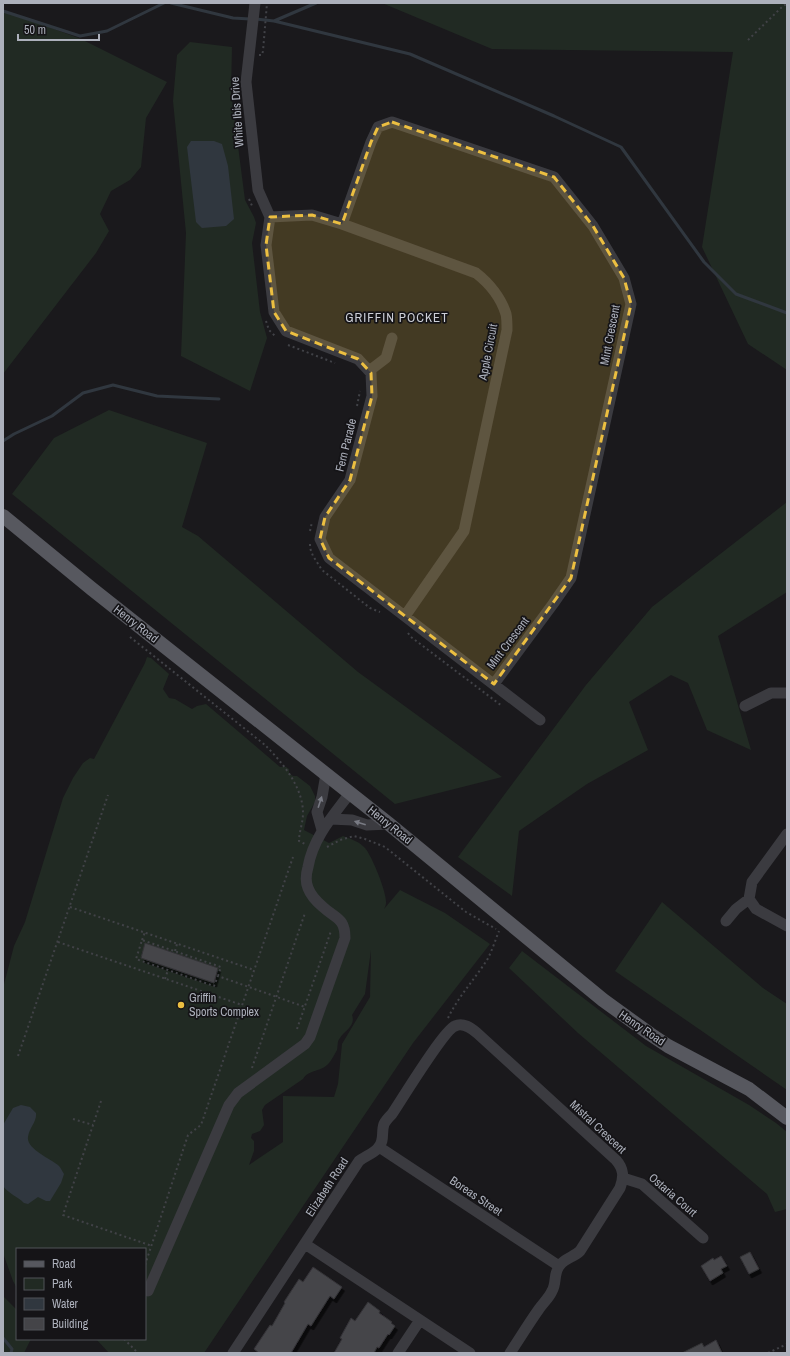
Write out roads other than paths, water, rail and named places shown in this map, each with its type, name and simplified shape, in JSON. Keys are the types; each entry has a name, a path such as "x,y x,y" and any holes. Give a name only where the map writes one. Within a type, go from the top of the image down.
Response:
{"main road":[{"name":"Henry Road","path":"3,516 98,594 389,824 563,968 620,1013 668,1046 749,1089 787,1118"}],"street":[{"name":"White Ibis Drive","path":"255,3 246,82 258,190 270,217"},
{"name":"Mint Crescent","path":"342,224 371,142 378,127 392,122 554,177 593,226 624,278 631,304 571,578 494,684"},
{"name":"Apple Circuit","path":"270,217 312,215 342,224 476,273 486,281 500,301 506,314 507,330 464,531 404,616"},
{"path":"270,217 266,245 274,312 286,331 358,359 369,370 386,358 392,338"},
{"name":"Fern Parade","path":"369,370 371,372 372,396 350,480 324,517 320,539 329,558 540,720"},
{"path":"745,706 771,693 787,693"},
{"path":"322,830 317,812 326,774"},
{"path":"148,1291 229,1105 238,1093 304,1044 310,1037 345,938 345,928 342,921 323,907 312,896 307,888 306,878 314,847 322,830 350,793"},
{"path":"331,819 352,820 367,825 389,824"},
{"path":"726,921 749,899 752,882 787,834"},
{"path":"749,899 756,908 787,926"},
{"name":"Mistral Crescent","path":"379,1147 383,1139 383,1127 385,1122 392,1114 445,1034 456,1025 469,1027 477,1033 616,1160 622,1169 623,1178"},
{"name":"Elizabeth Road","path":"233,1353 359,1161 374,1152 379,1147"},
{"name":"Boreas Street","path":"379,1147 559,1266"},
{"path":"510,1353 538,1310 552,1292 559,1266 566,1259 580,1251 620,1188 623,1178"},
{"name":"Ostaria Court","path":"623,1178 642,1184 703,1238"},
{"path":"305,1244 470,1353"},
{"path":"398,1353 420,1320"}],"water":[{"path":"191,141 214,141 222,144 228,166 234,219 226,226 202,228 196,222 187,147"},
{"path":"21,1105 30,1107 36,1113 28,1137 28,1141 31,1146 59,1166 64,1174 61,1183 50,1201 46,1201 38,1197 28,1204 24,1203 3,1186 3,1125 13,1108"}],"waterway":[{"path":"3,11 80,36 107,31 164,3"},
{"path":"171,3 233,18 250,19"},
{"path":"274,21 316,3"},
{"path":"256,19 274,21 410,54 554,116 621,147 704,262 736,294 787,313"},
{"path":"3,441 14,434 52,416 83,393 113,385 157,396 219,399"},
{"path":"3,1338 12,1349 11,1353"}],"place":[{"name":"Griffin Sports Complex","path":"181,1005"}],"district":[{"name":"GRIFFIN POCKET","path":"397,317"}]}
